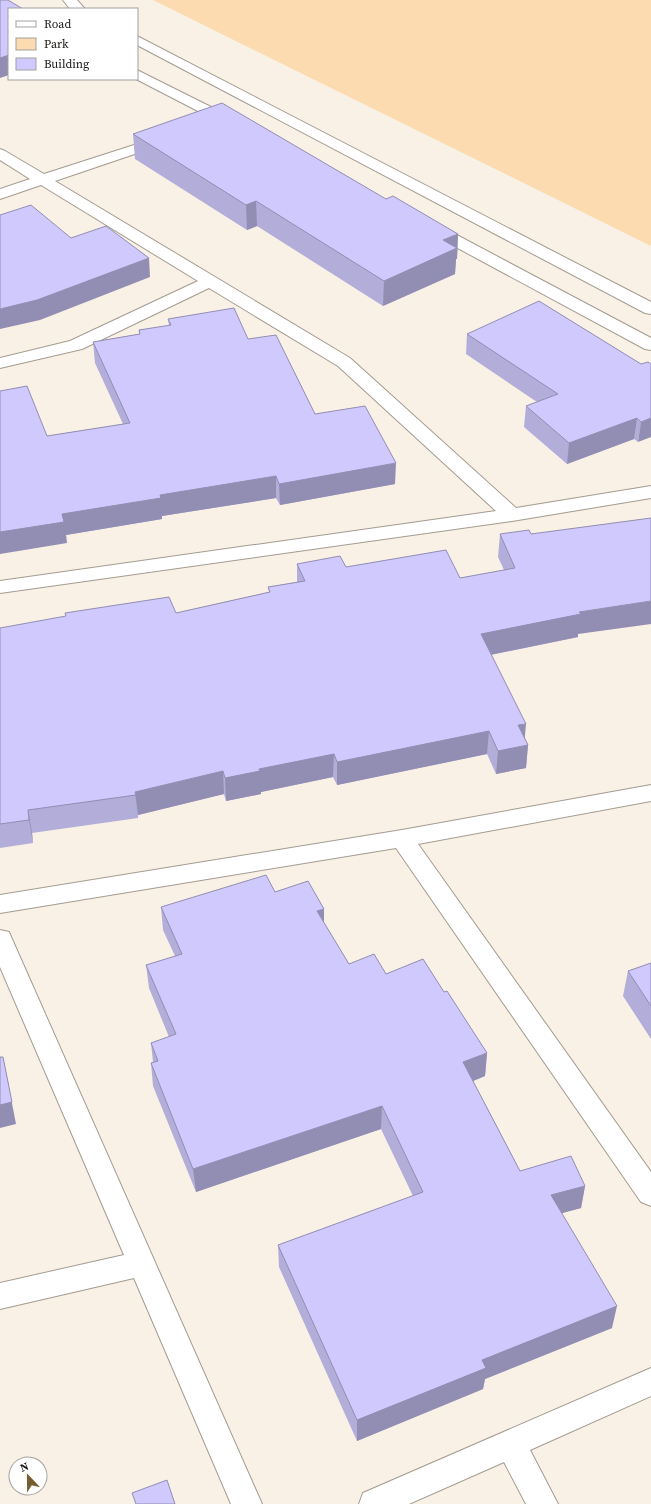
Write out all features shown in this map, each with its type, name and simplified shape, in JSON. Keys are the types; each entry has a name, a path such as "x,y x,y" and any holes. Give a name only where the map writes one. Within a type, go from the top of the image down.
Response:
{"street":[{"path":"70,0 76,8"},
{"path":"138,41 651,308"},
{"path":"138,75 246,130"},
{"path":"210,125 225,120"},
{"path":"0,194 179,135"},
{"path":"0,154 344,362 512,515"},
{"path":"421,222 651,345"},
{"path":"0,363 76,345 210,281"},
{"path":"0,587 512,515 651,492"},
{"path":"0,904 402,839 651,793"},
{"path":"402,839 651,1194"},
{"path":"0,939 246,1504"},
{"path":"0,1296 142,1264"},
{"path":"374,1504 651,1382"},
{"path":"511,1444 543,1504"}],"green space":[{"path":"153,0 651,0 651,246"}],"building":[{"path":"0,0 8,0 21,8 8,8 8,55 0,58"},
{"path":"222,103 386,199 393,196 458,234 443,240 457,248 384,281 256,201 246,205 133,134"},
{"path":"31,205 71,238 106,226 149,258 37,300 0,309 0,215"},
{"path":"539,301 641,364 648,362 651,364 651,418 641,422 637,418 569,443 526,406 558,394 467,334"},
{"path":"234,308 248,339 276,335 315,414 365,406 396,463 279,484 276,476 160,495 161,498 62,514 64,522 0,532 0,391 27,386 47,436 130,423 93,342 140,334 139,330 171,325 168,319"},
{"path":"651,518 651,601 579,612 581,614 481,634 526,724 518,725 528,745 498,751 489,731 337,762 334,754 259,769 260,771 225,778 223,771 135,792 136,795 28,810 29,820 0,824 0,628 66,616 65,613 169,597 176,613 270,592 268,587 305,581 297,564 340,556 346,567 446,550 460,578 515,568 500,534 529,530 531,534"},
{"path":"266,875 275,892 308,881 324,909 317,911 349,964 374,954 386,974 423,959 444,992 447,991 487,1053 463,1062 520,1171 571,1156 585,1186 551,1195 617,1306 482,1360 486,1368 357,1420 278,1245 423,1192 382,1106 193,1169 151,1063 158,1061 151,1043 176,1034 146,965 182,954 161,907"},
{"path":"651,963 651,1006 628,971"},
{"path":"0,1057 3,1057 12,1102 0,1105"},
{"path":"167,1480 175,1504 136,1504 132,1493"}]}
